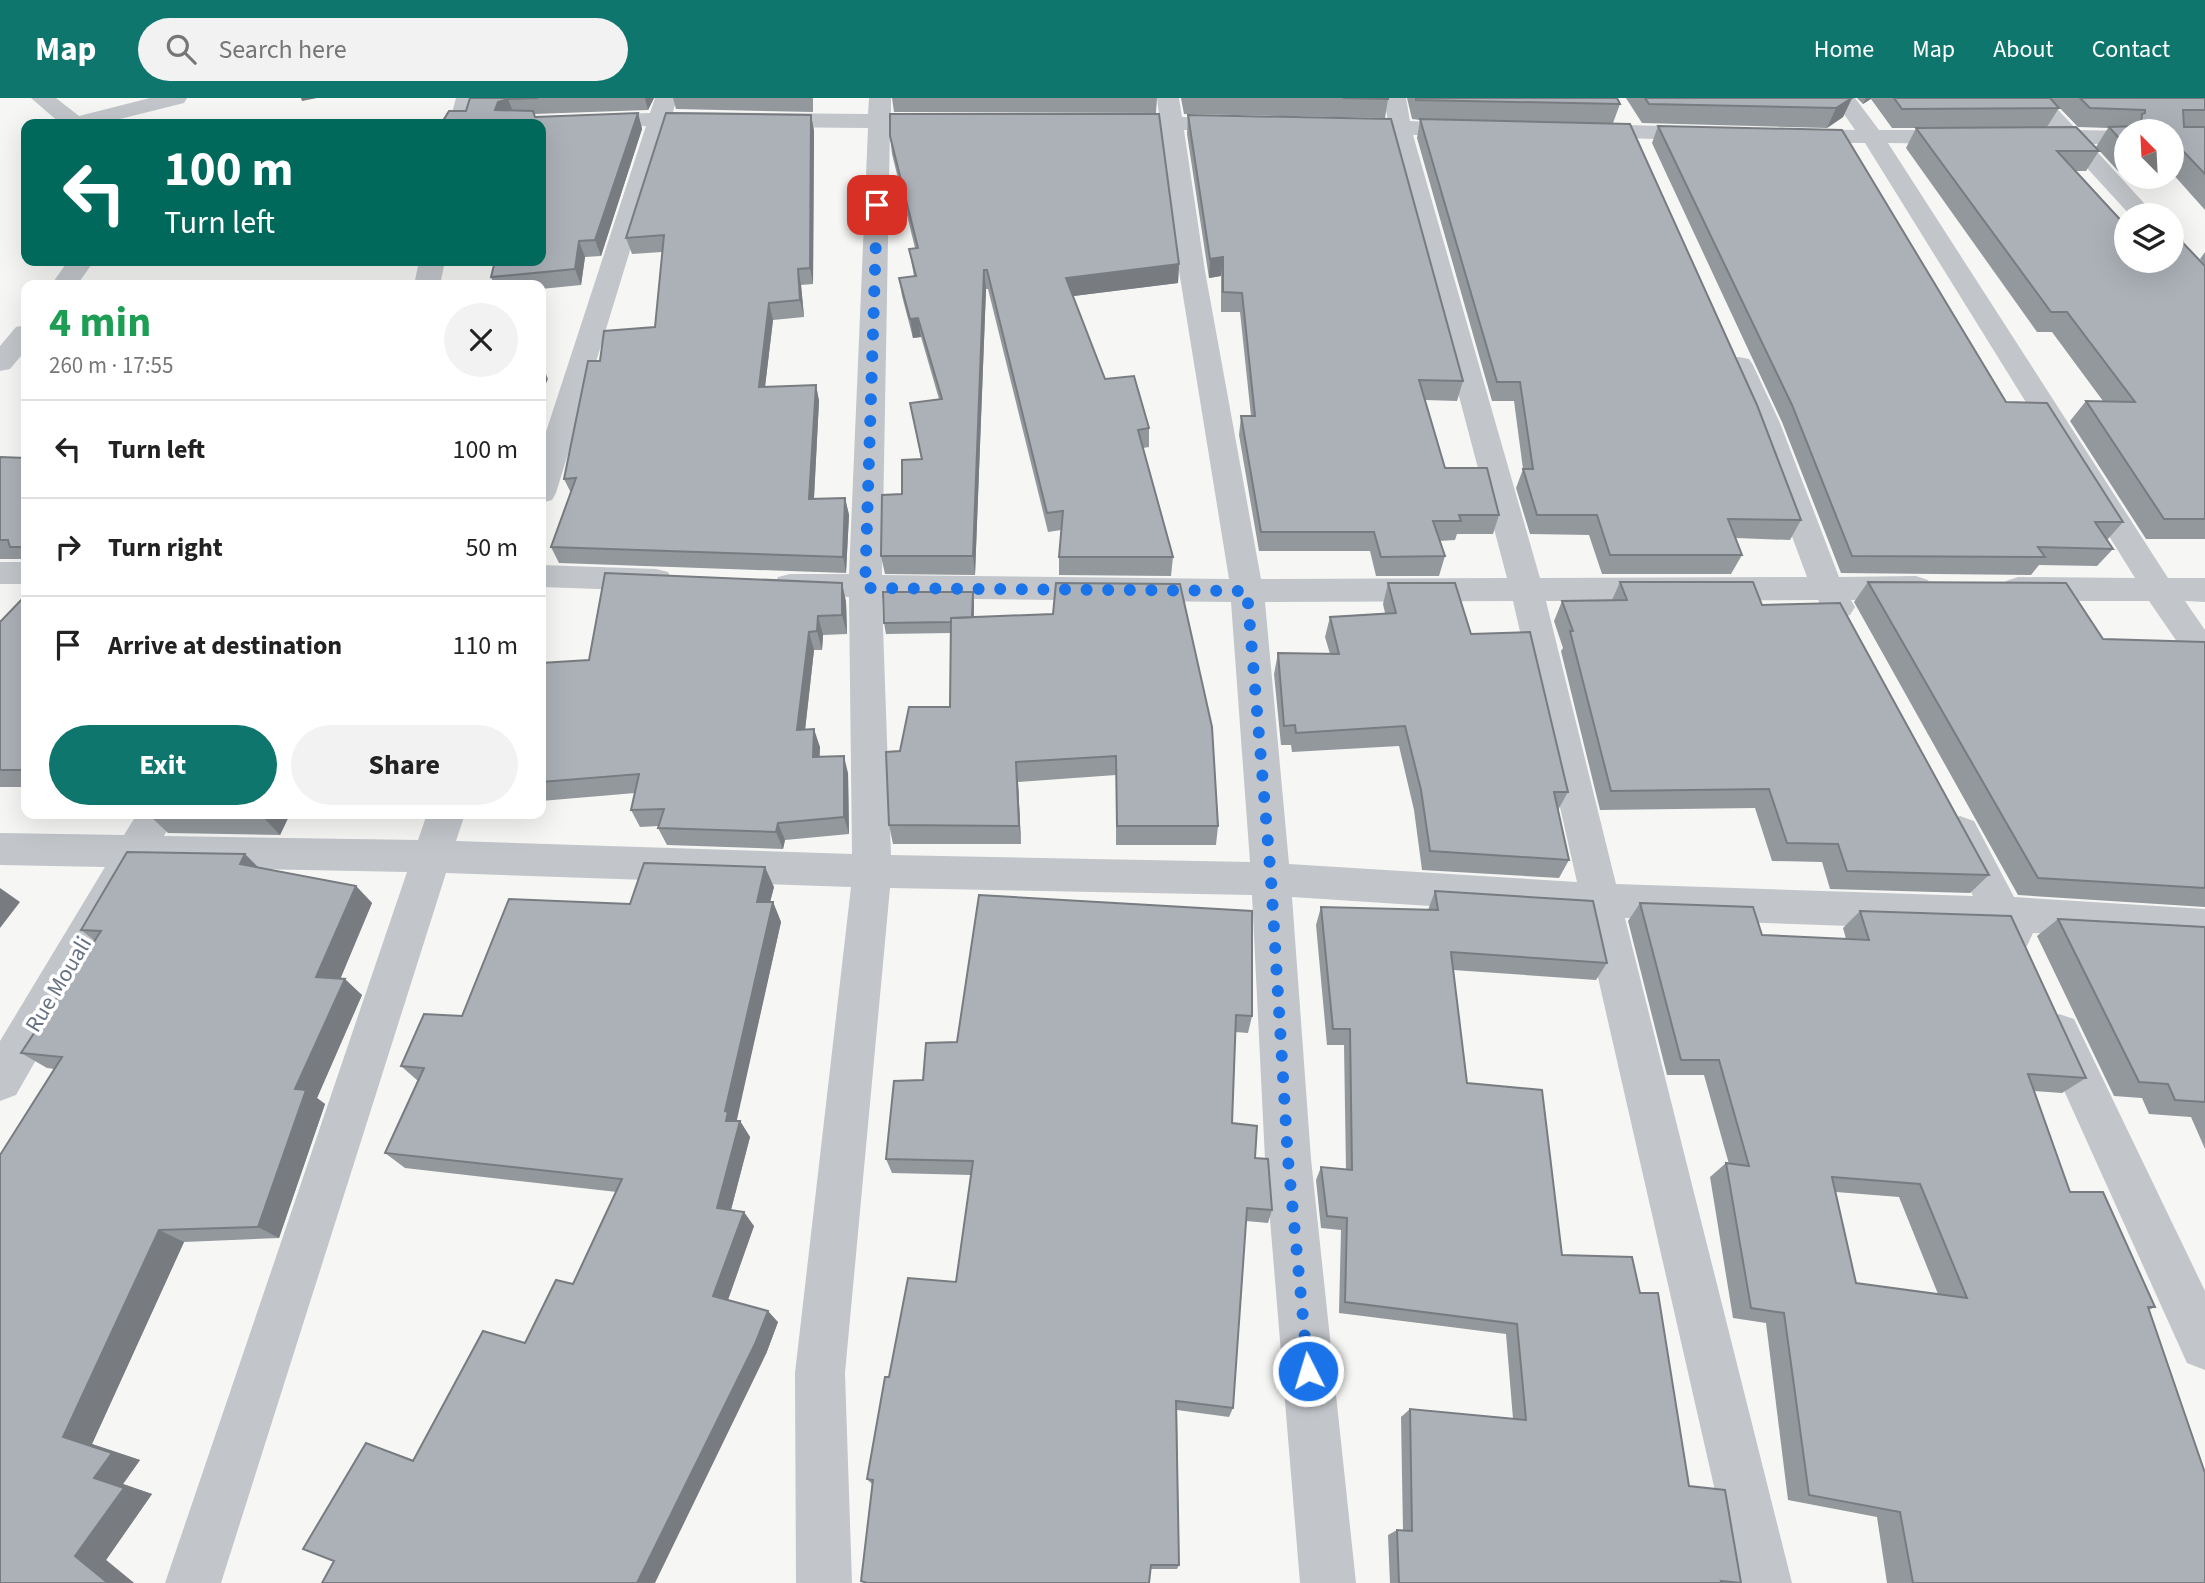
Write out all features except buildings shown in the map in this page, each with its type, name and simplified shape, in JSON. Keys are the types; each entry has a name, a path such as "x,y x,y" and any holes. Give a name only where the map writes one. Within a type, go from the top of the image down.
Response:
{"street":[{"path":"43,98 69,119"},
{"path":"94,119 176,98"},
{"path":"461,119 467,98"},
{"path":"1614,98 1650,170"},
{"path":"1844,98 1873,138 2159,590 2205,656"},
{"path":"2035,98 2132,203"},
{"path":"546,477 662,108"},
{"path":"546,120 662,108 879,110 959,122"},
{"path":"824,1583 820,1373 872,871 865,588 879,110"},
{"path":"1168,111 1247,591 1271,879 1288,1159 1328,1583"},
{"path":"1091,122 1168,111 1264,125"},
{"path":"1398,113 1526,588 1764,1583"},
{"path":"1318,127 1398,113 1496,130"},
{"path":"1564,131 1726,134"},
{"path":"1779,136 1979,137"},
{"path":"2006,137 2114,138"},
{"path":"1725,334 1765,423 1828,587 1854,635"},
{"path":"0,363 21,338"},
{"path":"0,573 21,573"},
{"path":"546,576 690,582"},
{"path":"757,584 865,588 1247,591 1952,588"},
{"path":"1993,589 2205,590"},
{"path":"1945,805 2004,914 2027,965"},
{"name":"Rue Mouali","path":"0,1081 154,819"},
{"path":"193,1583 440,835"},
{"path":"0,849 136,852 440,835 872,871 1271,879 1602,900 2004,914 2205,926"},
{"path":"2045,1003 2205,1345"}],"route":[{"path":"877,205 865,588 1247,591 1271,879 1288,1159 1308,1371"}]}
